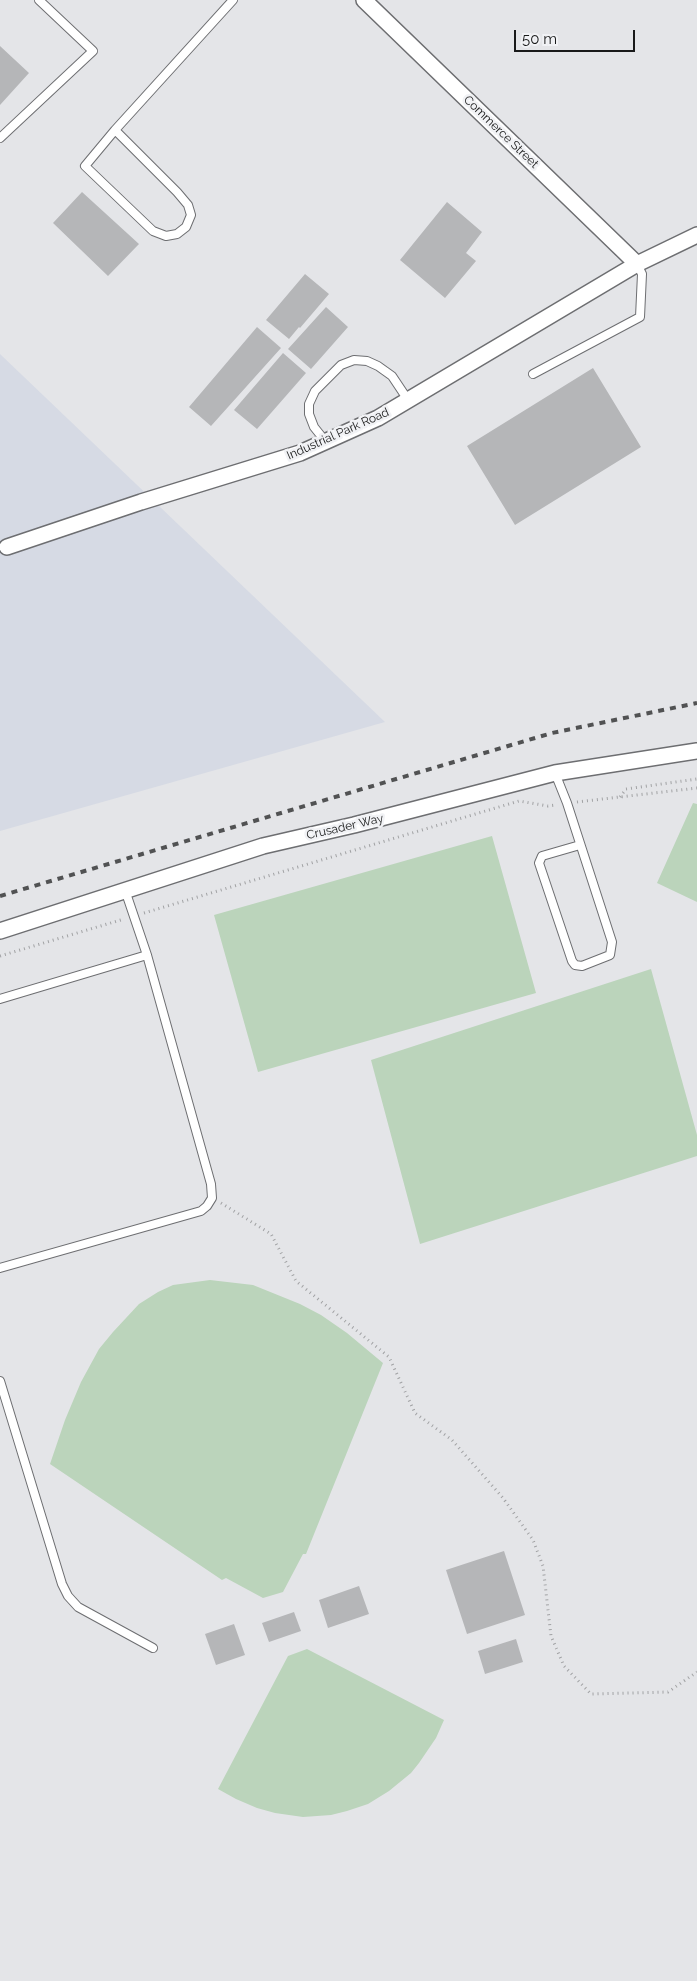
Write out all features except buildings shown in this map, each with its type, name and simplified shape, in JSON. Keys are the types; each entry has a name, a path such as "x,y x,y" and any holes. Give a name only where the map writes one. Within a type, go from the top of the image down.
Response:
{"street":[{"name":"Commerce Street","path":"364,0 638,264"},
{"name":"Industrial Park Road","path":"3,548 141,502 291,456 326,442 378,418 638,264 696,238"},
{"name":"Crusader Way","path":"0,931 263,846 354,825 555,773 697,752"}],"lane":[{"path":"0,138 94,51 39,0"},
{"path":"115,130 188,205 191,215 186,227 177,234 166,236 154,232 85,166 115,130 234,0"},
{"path":"533,374 640,316 642,274 638,264"},
{"path":"326,442 314,427 309,414 309,404 315,390 340,365 354,360 367,361 378,366 392,376 408,400"},
{"path":"555,773 567,803 612,942 610,955 582,966 575,965 572,961 539,862 542,856 580,845"},
{"path":"0,1268 201,1211 212,1198 211,1184 146,955 125,890"},
{"path":"0,999 146,955"},
{"path":"0,1381 62,1584 68,1596 78,1607 153,1648"}],"path":[{"path":"619,798 626,789 697,779"},
{"path":"0,956 518,801 548,806 697,788"},
{"path":"212,1198 271,1234 296,1281 388,1357 415,1413 452,1440 503,1498 533,1540 543,1566 551,1636 564,1666 591,1694 668,1692 697,1672"}],"shaded area":[{"path":"0,354 385,722 0,831"}],"green space":[{"path":"693,803 697,804 697,902 657,883"},
{"path":"492,836 536,993 258,1072 214,915"},
{"path":"651,969 697,1135 697,1156 420,1244 371,1060"},
{"path":"210,1280 253,1285 300,1304 321,1315 347,1333 383,1363 306,1554 303,1554 283,1592 263,1598 226,1578 222,1580 50,1464 65,1420 81,1382 99,1349 113,1332 139,1304 158,1292 173,1285"},
{"path":"307,1649 444,1720 436,1738 419,1763 411,1773 389,1791 368,1804 347,1811 331,1815 303,1817 257,1808 218,1789 288,1656"}],"railway":[{"path":"0,896 552,733 697,703"}]}
